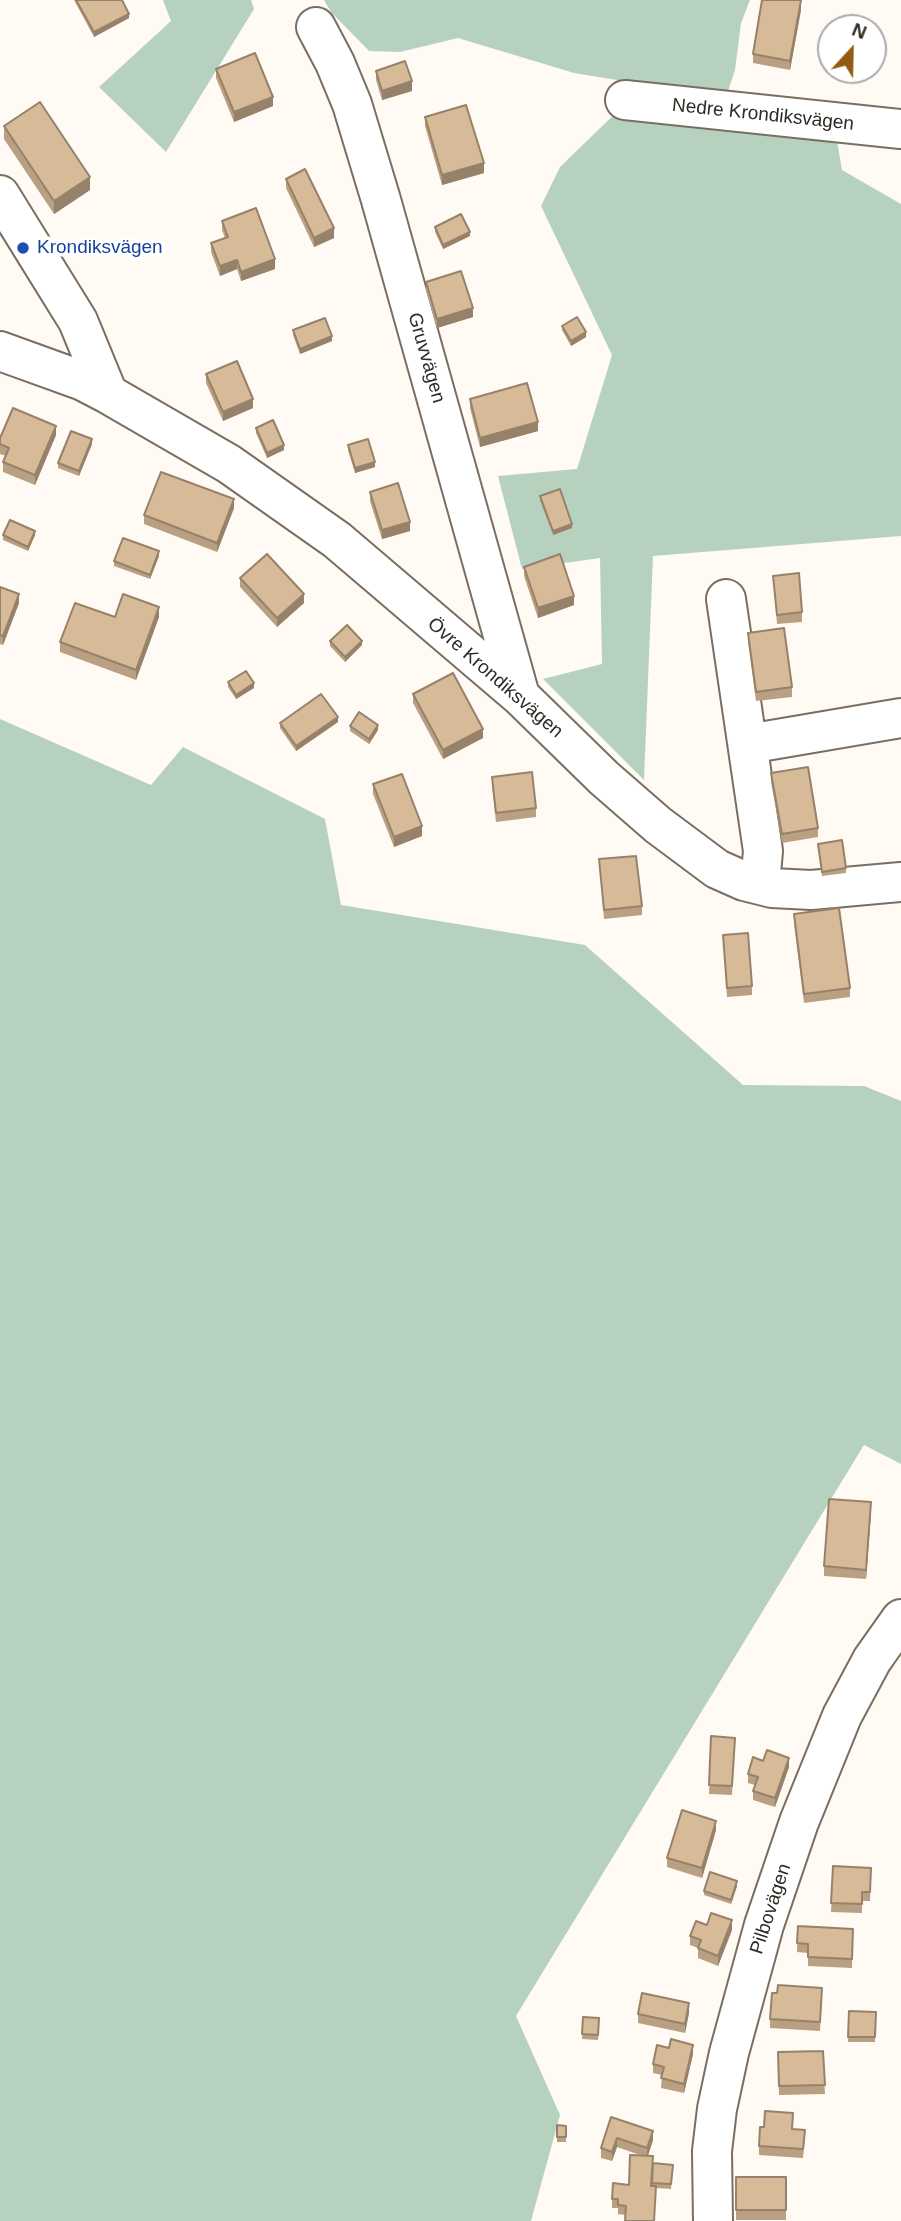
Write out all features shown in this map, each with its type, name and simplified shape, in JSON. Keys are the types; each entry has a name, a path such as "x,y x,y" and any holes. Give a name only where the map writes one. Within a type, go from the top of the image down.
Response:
{"street":[{"name":"Gruvvägen","path":"316,27 335,63 363,140 520,696"},
{"name":"Nedre Krondiksvägen","path":"625,100 901,129"},
{"path":"0,195 78,321 108,394"},
{"name":"Övre Krondiksvägen","path":"0,351 71,376 108,394 229,464 337,540 520,696 604,778 690,851 717,869 744,881 772,888 811,890 901,882"},
{"path":"726,599 763,851 760,884"},
{"path":"748,744 901,718"},
{"name":"Pilbovägen","path":"713,2221 712,2160 717,2109 729,2053 764,1924 799,1822 842,1716 872,1660 901,1619"}],"green space":[{"path":"163,0 251,0 254,9 166,152 99,87 171,21"},
{"path":"324,0 750,0 741,23 735,70 728,91 696,93 574,73 458,38 400,52 369,51 331,12"},
{"path":"626,103 836,135 842,170 901,204 901,536 653,556 644,780 543,679 602,664 600,558 522,569 498,476 577,469 612,355 541,206 560,167"},
{"path":"0,719 151,785 183,747 325,819 341,905 585,945 743,1085 864,1086 901,1101 901,1464 864,1445 516,2016 560,2115 531,2221 0,2221"}],"building":[{"path":"76,0 122,0 129,14 94,32"},
{"path":"762,0 801,0 790,61 753,54"},
{"path":"255,53 273,97 234,112 216,69"},
{"path":"405,61 412,81 382,91 376,71"},
{"path":"40,102 90,177 54,201 4,126"},
{"path":"466,105 484,163 442,175 425,117"},
{"path":"305,169 334,228 314,238 286,179"},
{"path":"256,208 275,259 241,272 237,260 220,266 211,243 228,237 222,221"},
{"path":"461,214 470,232 443,245 435,227"},
{"path":"461,271 473,308 437,319 426,282"},
{"path":"577,317 586,332 571,341 562,326"},
{"path":"325,318 332,336 300,349 293,330"},
{"path":"237,361 253,399 223,412 206,374"},
{"path":"527,383 538,422 480,438 470,399"},
{"path":"13,408 56,426 35,475 3,462 9,448 0,444 0,438"},
{"path":"273,420 284,445 267,453 256,428"},
{"path":"71,431 92,439 79,471 58,463"},
{"path":"368,439 375,462 355,468 348,445"},
{"path":"161,472 234,499 217,543 144,515"},
{"path":"398,483 410,522 382,530 370,492"},
{"path":"560,489 572,524 553,531 540,496"},
{"path":"10,520 35,531 28,547 3,535"},
{"path":"123,538 159,551 150,575 114,561"},
{"path":"267,554 304,594 277,618 240,578"},
{"path":"560,554 574,596 538,608 524,567"},
{"path":"799,573 802,612 777,615 773,576"},
{"path":"0,587 19,594 3,636 0,635"},
{"path":"123,594 159,607 136,670 60,642 75,603 115,617"},
{"path":"347,625 362,641 345,657 330,641"},
{"path":"784,628 792,687 756,692 748,633"},
{"path":"246,671 254,683 236,695 228,682"},
{"path":"453,673 483,729 443,750 413,694"},
{"path":"321,694 338,717 296,746 280,723"},
{"path":"359,712 378,725 369,739 350,726"},
{"path":"808,767 818,828 782,834 771,773"},
{"path":"532,772 536,808 496,813 492,777"},
{"path":"402,774 422,826 394,837 373,784"},
{"path":"842,840 846,868 822,872 818,844"},
{"path":"636,856 642,906 604,910 599,859"},
{"path":"839,908 850,988 804,994 794,914"},
{"path":"748,933 752,986 727,988 723,935"},
{"path":"829,1499 871,1502 866,1570 824,1566"},
{"path":"711,1736 735,1738 732,1786 709,1785"},
{"path":"767,1750 789,1758 775,1798 753,1791 758,1777 748,1774 753,1757 763,1761"},
{"path":"682,1810 716,1821 702,1868 667,1858"},
{"path":"833,1866 871,1868 870,1892 862,1892 862,1904 831,1903"},
{"path":"710,1872 737,1881 731,1900 704,1891"},
{"path":"711,1913 732,1920 718,1956 698,1948 701,1940 690,1936 696,1921 707,1925"},
{"path":"798,1926 853,1929 852,1959 808,1957 808,1944 797,1943"},
{"path":"778,1985 822,1988 820,2022 770,2019 772,1993 777,1993"},
{"path":"642,1993 689,2003 685,2024 638,2014"},
{"path":"849,2011 876,2012 875,2037 848,2037"},
{"path":"583,2017 599,2018 598,2035 582,2034"},
{"path":"671,2039 693,2045 684,2084 661,2078 664,2067 653,2064 657,2045 669,2048"},
{"path":"823,2051 825,2085 779,2086 778,2052"},
{"path":"765,2111 793,2113 792,2129 805,2130 803,2149 759,2146 760,2127 764,2127"},
{"path":"611,2117 653,2131 647,2148 617,2138 612,2152 601,2148"},
{"path":"557,2125 566,2126 566,2137 557,2137"},
{"path":"630,2155 653,2156 651,2186 656,2186 654,2221 625,2221 626,2206 618,2205 618,2199 612,2199 613,2183 629,2185"},
{"path":"653,2163 673,2165 671,2184 652,2183"},
{"path":"736,2177 786,2177 786,2210 736,2210"}],"place":[{"name":"Krondiksvägen","path":"23,248"}]}
